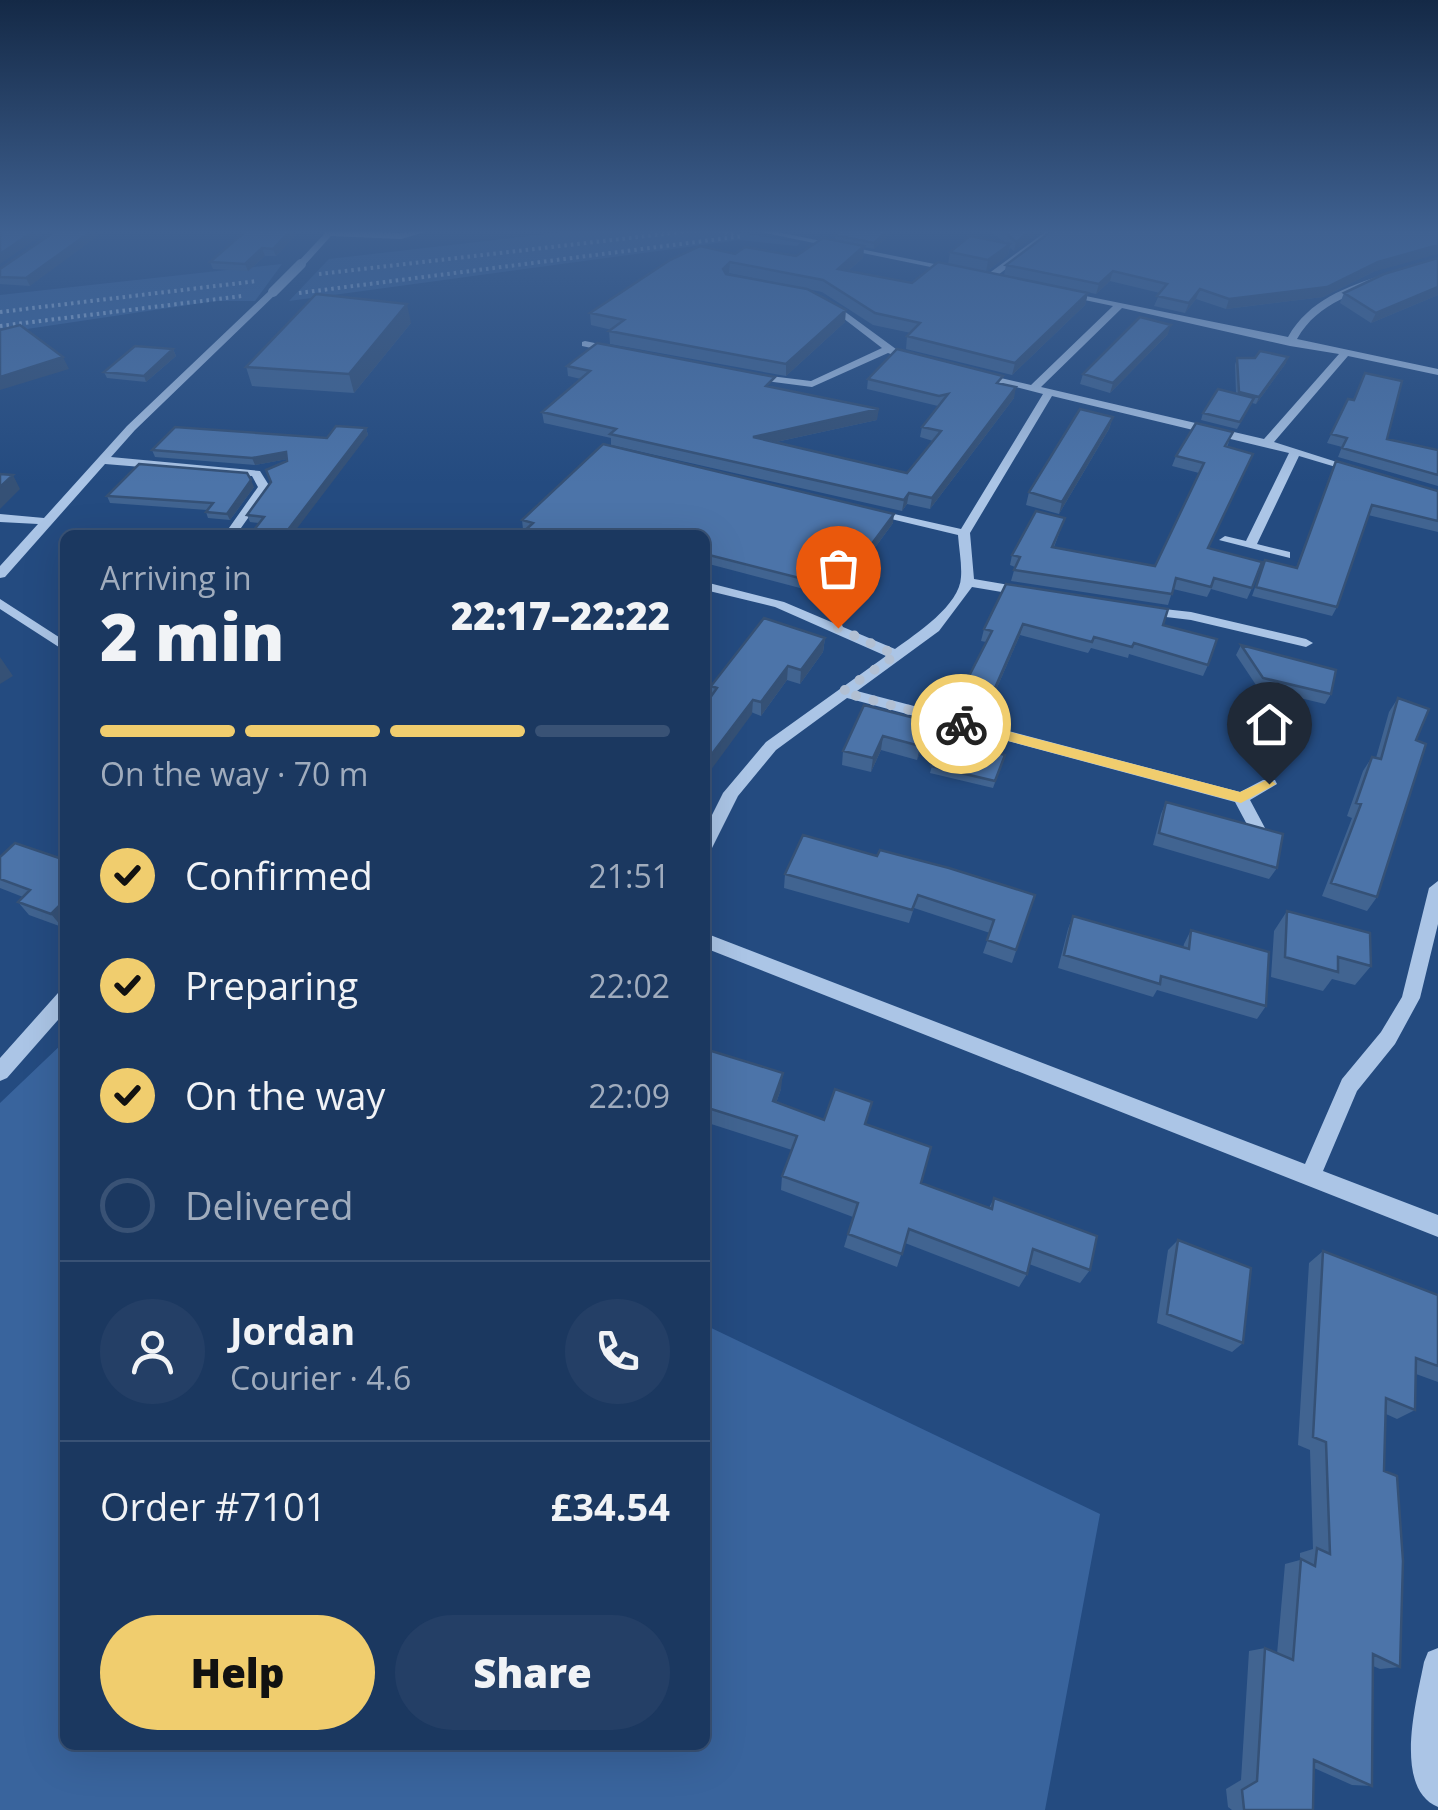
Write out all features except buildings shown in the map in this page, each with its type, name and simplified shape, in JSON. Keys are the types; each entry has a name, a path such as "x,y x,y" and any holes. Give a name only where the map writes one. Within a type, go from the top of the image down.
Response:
{"street":[{"path":"0,574 101,460 250,314"},
{"path":"847,314 889,349 928,363"},
{"path":"1032,390 1110,314"},
{"path":"1162,314 1438,372"},
{"path":"1290,343 1307,314"},
{"path":"585,344 623,352"},
{"path":"738,374 812,384 889,349"},
{"path":"1268,444 1344,355"},
{"path":"962,372 1268,444 1366,473"},
{"path":"710,836 731,793 771,746 934,628 968,582 964,533 1049,394"},
{"path":"1250,546 1295,452"},
{"path":"101,460 263,471 264,488 234,530"},
{"path":"852,508 964,533"},
{"path":"0,518 44,521"},
{"path":"1224,540 1285,555"},
{"path":"968,582 1045,596"},
{"path":"710,587 747,592 800,609 896,655"},
{"path":"0,603 60,643"},
{"path":"1138,610 1306,643"},
{"path":"1270,616 1272,634"},
{"path":"842,692 1241,798 1269,784"},
{"path":"1241,798 1256,828"},
{"path":"1310,1176 1349,1085 1388,1038 1411,998 1438,888"},
{"path":"710,942 1438,1226"},
{"path":"0,1072 60,1005"},
{"path":"1438,1662 1425,1747 1430,1784 1438,1792"}],"path":[{"path":"0,326 93,314"}],"shaded area":[{"path":"0,314 125,314 0,333"},
{"path":"60,1046 60,1750 710,1750 710,1327 1100,1514 1045,1810 0,1810 0,1103"}],"way so far":[{"path":"838,628 896,655 842,692 961,724"}],"route":[{"path":"961,724 1241,798 1269,784"}]}
